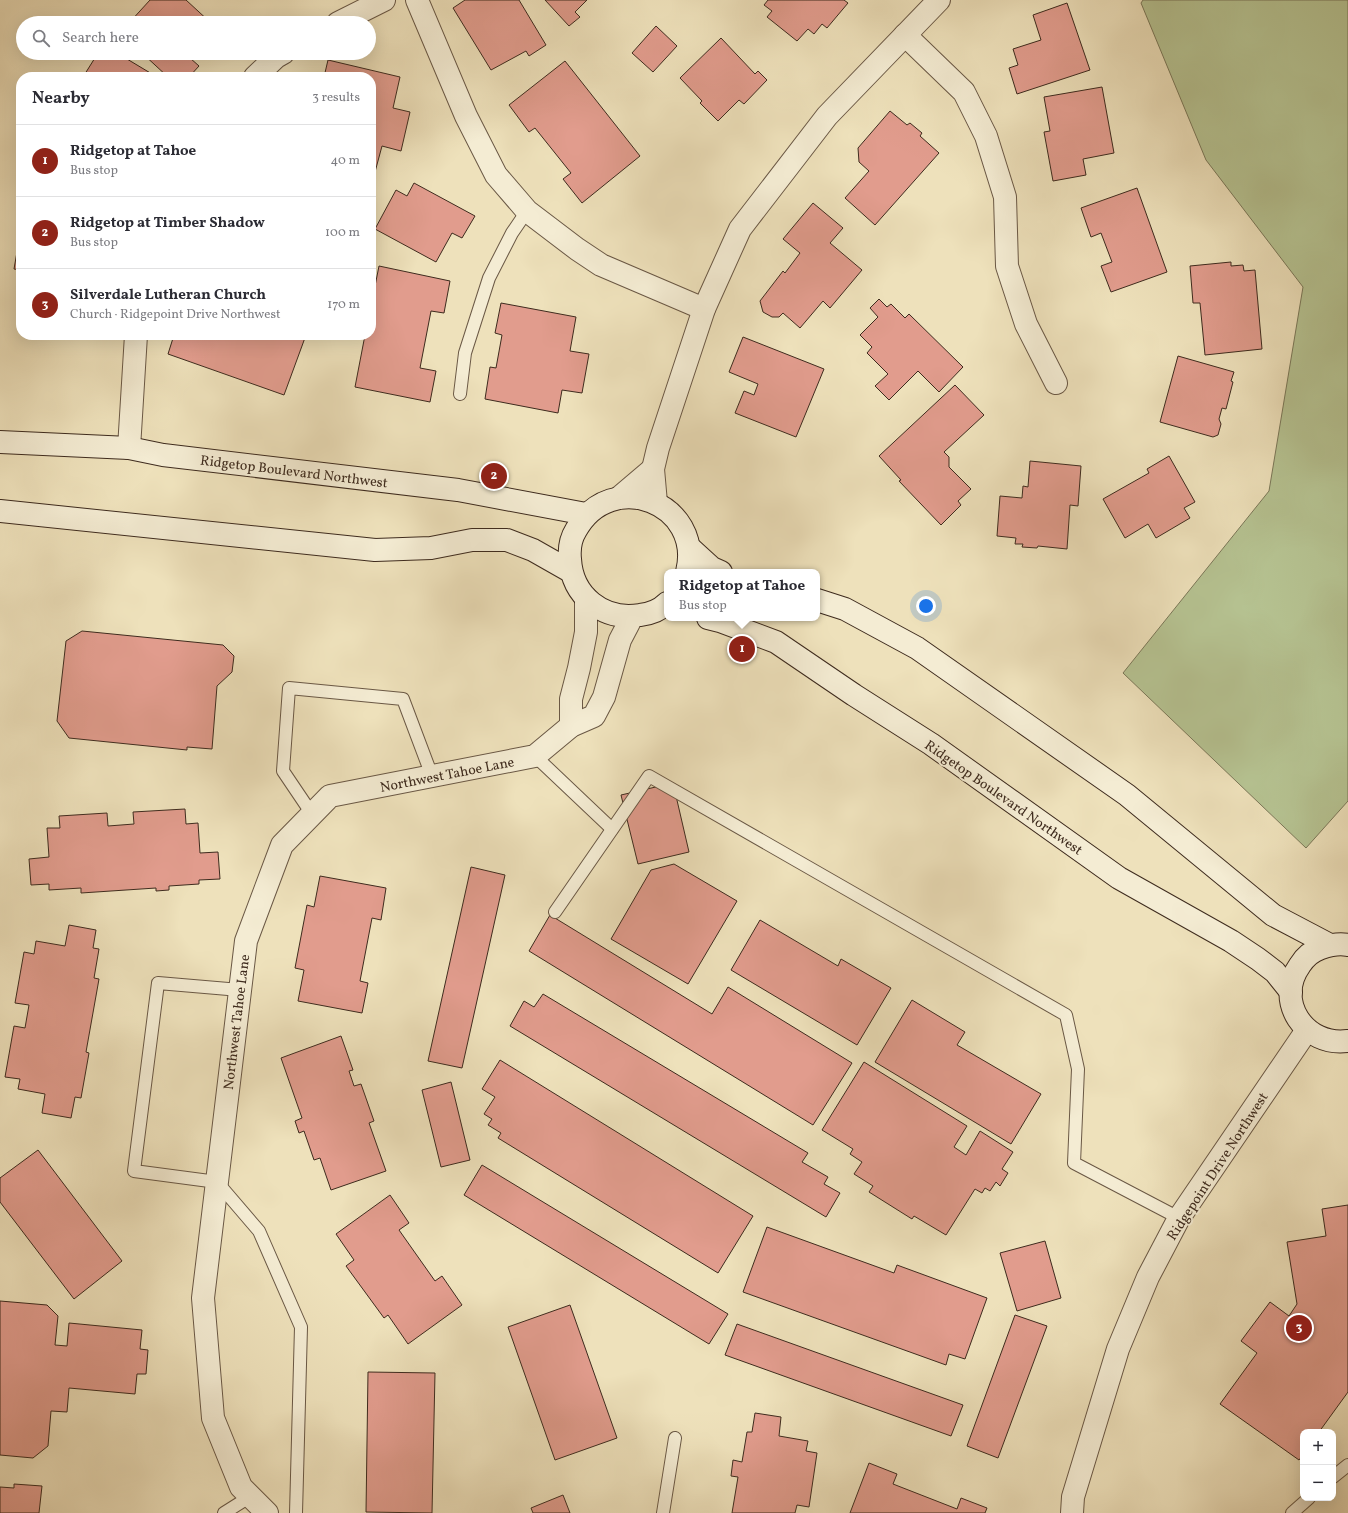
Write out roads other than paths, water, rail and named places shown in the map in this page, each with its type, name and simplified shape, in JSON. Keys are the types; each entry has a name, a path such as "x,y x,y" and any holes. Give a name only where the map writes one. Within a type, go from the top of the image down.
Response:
{"street":[{"path":"352,16 384,0"},
{"path":"417,0 472,129 496,175 526,211 601,265 704,309"},
{"path":"656,503 652,469 658,448 704,309 740,229 827,116 939,0"},
{"path":"906,35 964,92 986,136 1005,197 1007,266 1026,324 1056,383"},
{"path":"260,72 273,60"},
{"path":"129,448 136,340"},
{"name":"Ridgetop Boulevard Northwest","path":"0,442 129,448 163,455 458,490 586,514"},
{"path":"620,497 652,469"},
{"path":"664,606 647,614 628,617 608,613 592,604 578,589 570,571 569,551 575,531 586,514 602,503 620,497 639,497 656,503 672,514 683,529 689,547 688,569"},
{"path":"0,512 375,550 431,548 472,540 507,540 534,550 570,571"},
{"path":"689,547 714,569"},
{"path":"572,726 571,699 586,632 586,598"},
{"path":"820,601 845,609 917,648 1127,795 1273,915 1343,944"},
{"name":"Northwest Tahoe Lane","path":"267,1513 241,1487 213,1418 203,1298 246,941 282,844 330,796 535,756 572,726 594,716 604,697 620,640 632,617"},
{"name":"Ridgetop Boulevard Northwest","path":"720,621 776,642 854,695 931,744 1119,878 1231,941 1258,959 1275,972 1290,992"},
{"path":"1343,944 1316,950 1304,959 1295,972 1290,987 1290,992 1291,1002 1296,1017 1307,1030 1322,1039 1338,1042 1348,1041"},
{"name":"Ridgepoint Drive Northwest","path":"1072,1513 1073,1497 1118,1349 1148,1277 1179,1218 1307,1030"}],"lane":[{"path":"460,394 466,353 489,278 512,233 526,211"},
{"path":"312,814 283,771 289,688 403,699 432,776"},
{"path":"535,756 612,829"},
{"path":"555,912 649,776 1066,1015 1078,1069 1074,1163 1179,1218"},
{"path":"240,990 158,983 134,1171 217,1182 259,1230 301,1328 296,1513"},
{"path":"663,1513 675,1438"},
{"path":"1336,1475 1348,1465"},
{"path":"224,1513 251,1496"},
{"path":"1292,1513 1306,1501"}],"place":[{"name":"Ridgetop at Timber Shadow","path":"494,476"},
{"name":"Ridgetop at Tahoe","path":"742,649"},
{"name":"Silverdale Lutheran Church","path":"1299,1328"}]}
